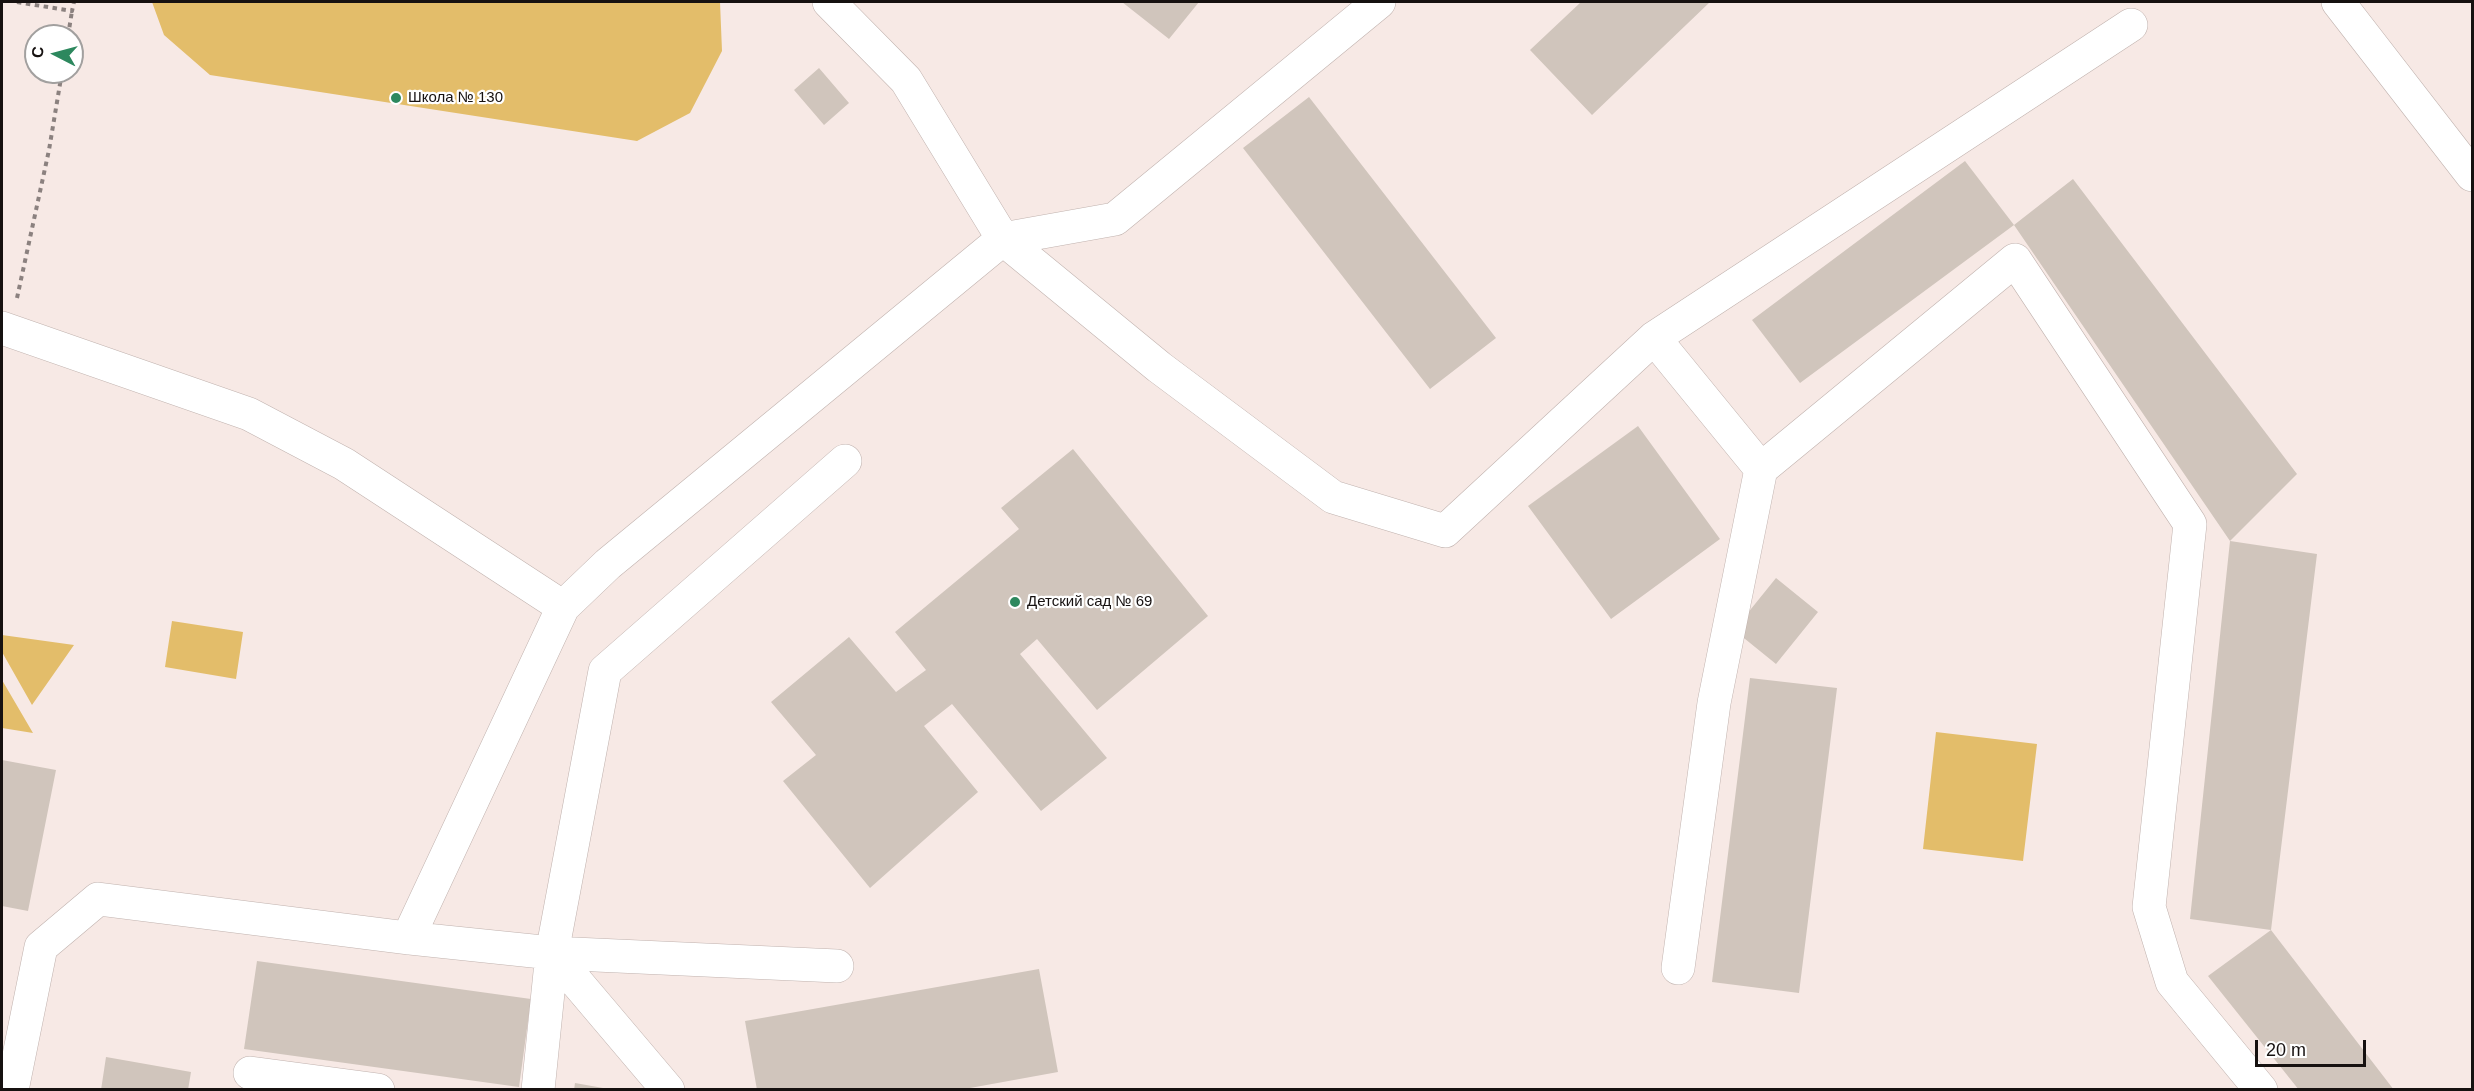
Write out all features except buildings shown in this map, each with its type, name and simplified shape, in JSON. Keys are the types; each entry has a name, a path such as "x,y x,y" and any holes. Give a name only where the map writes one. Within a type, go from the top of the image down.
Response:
{"street":[{"path":"829,2 906,80 1003,239 1159,367 1333,497 1445,531 1654,338 2131,25"},
{"path":"408,938 563,606 608,564 1003,239 1115,219 1379,2"},
{"path":"2338,2 2472,175"},
{"path":"1678,968 1714,704 1761,469 2015,260 2190,524 2149,907 2172,982 2261,1089"},
{"path":"6,329 249,414 344,464 563,606"},
{"path":"1654,338 1761,469"},
{"path":"538,1089 552,953 605,671 845,461"},
{"path":"12,1089 12,1036 41,946 98,899 408,938 552,953 837,966"},
{"path":"552,953 668,1089"},
{"path":"250,1073 378,1089"}],"path":[{"path":"18,2 72,11"},
{"path":"70,24 74,2"},
{"path":"6,329 49,150 60,84"}],"shaded area":[{"path":"152,2 720,2 722,51 690,113 637,141 210,75 164,35"},
{"path":"172,621 243,632 236,679 165,667"},
{"path":"2,635 74,645 32,705 2,652"},
{"path":"2,680 33,733 2,728"},
{"path":"1936,732 2037,744 2023,861 1923,849"}],"place":[{"name":"Школа № 130","path":"396,98"},
{"name":"Детский сад № 69","path":"1015,602"}]}
